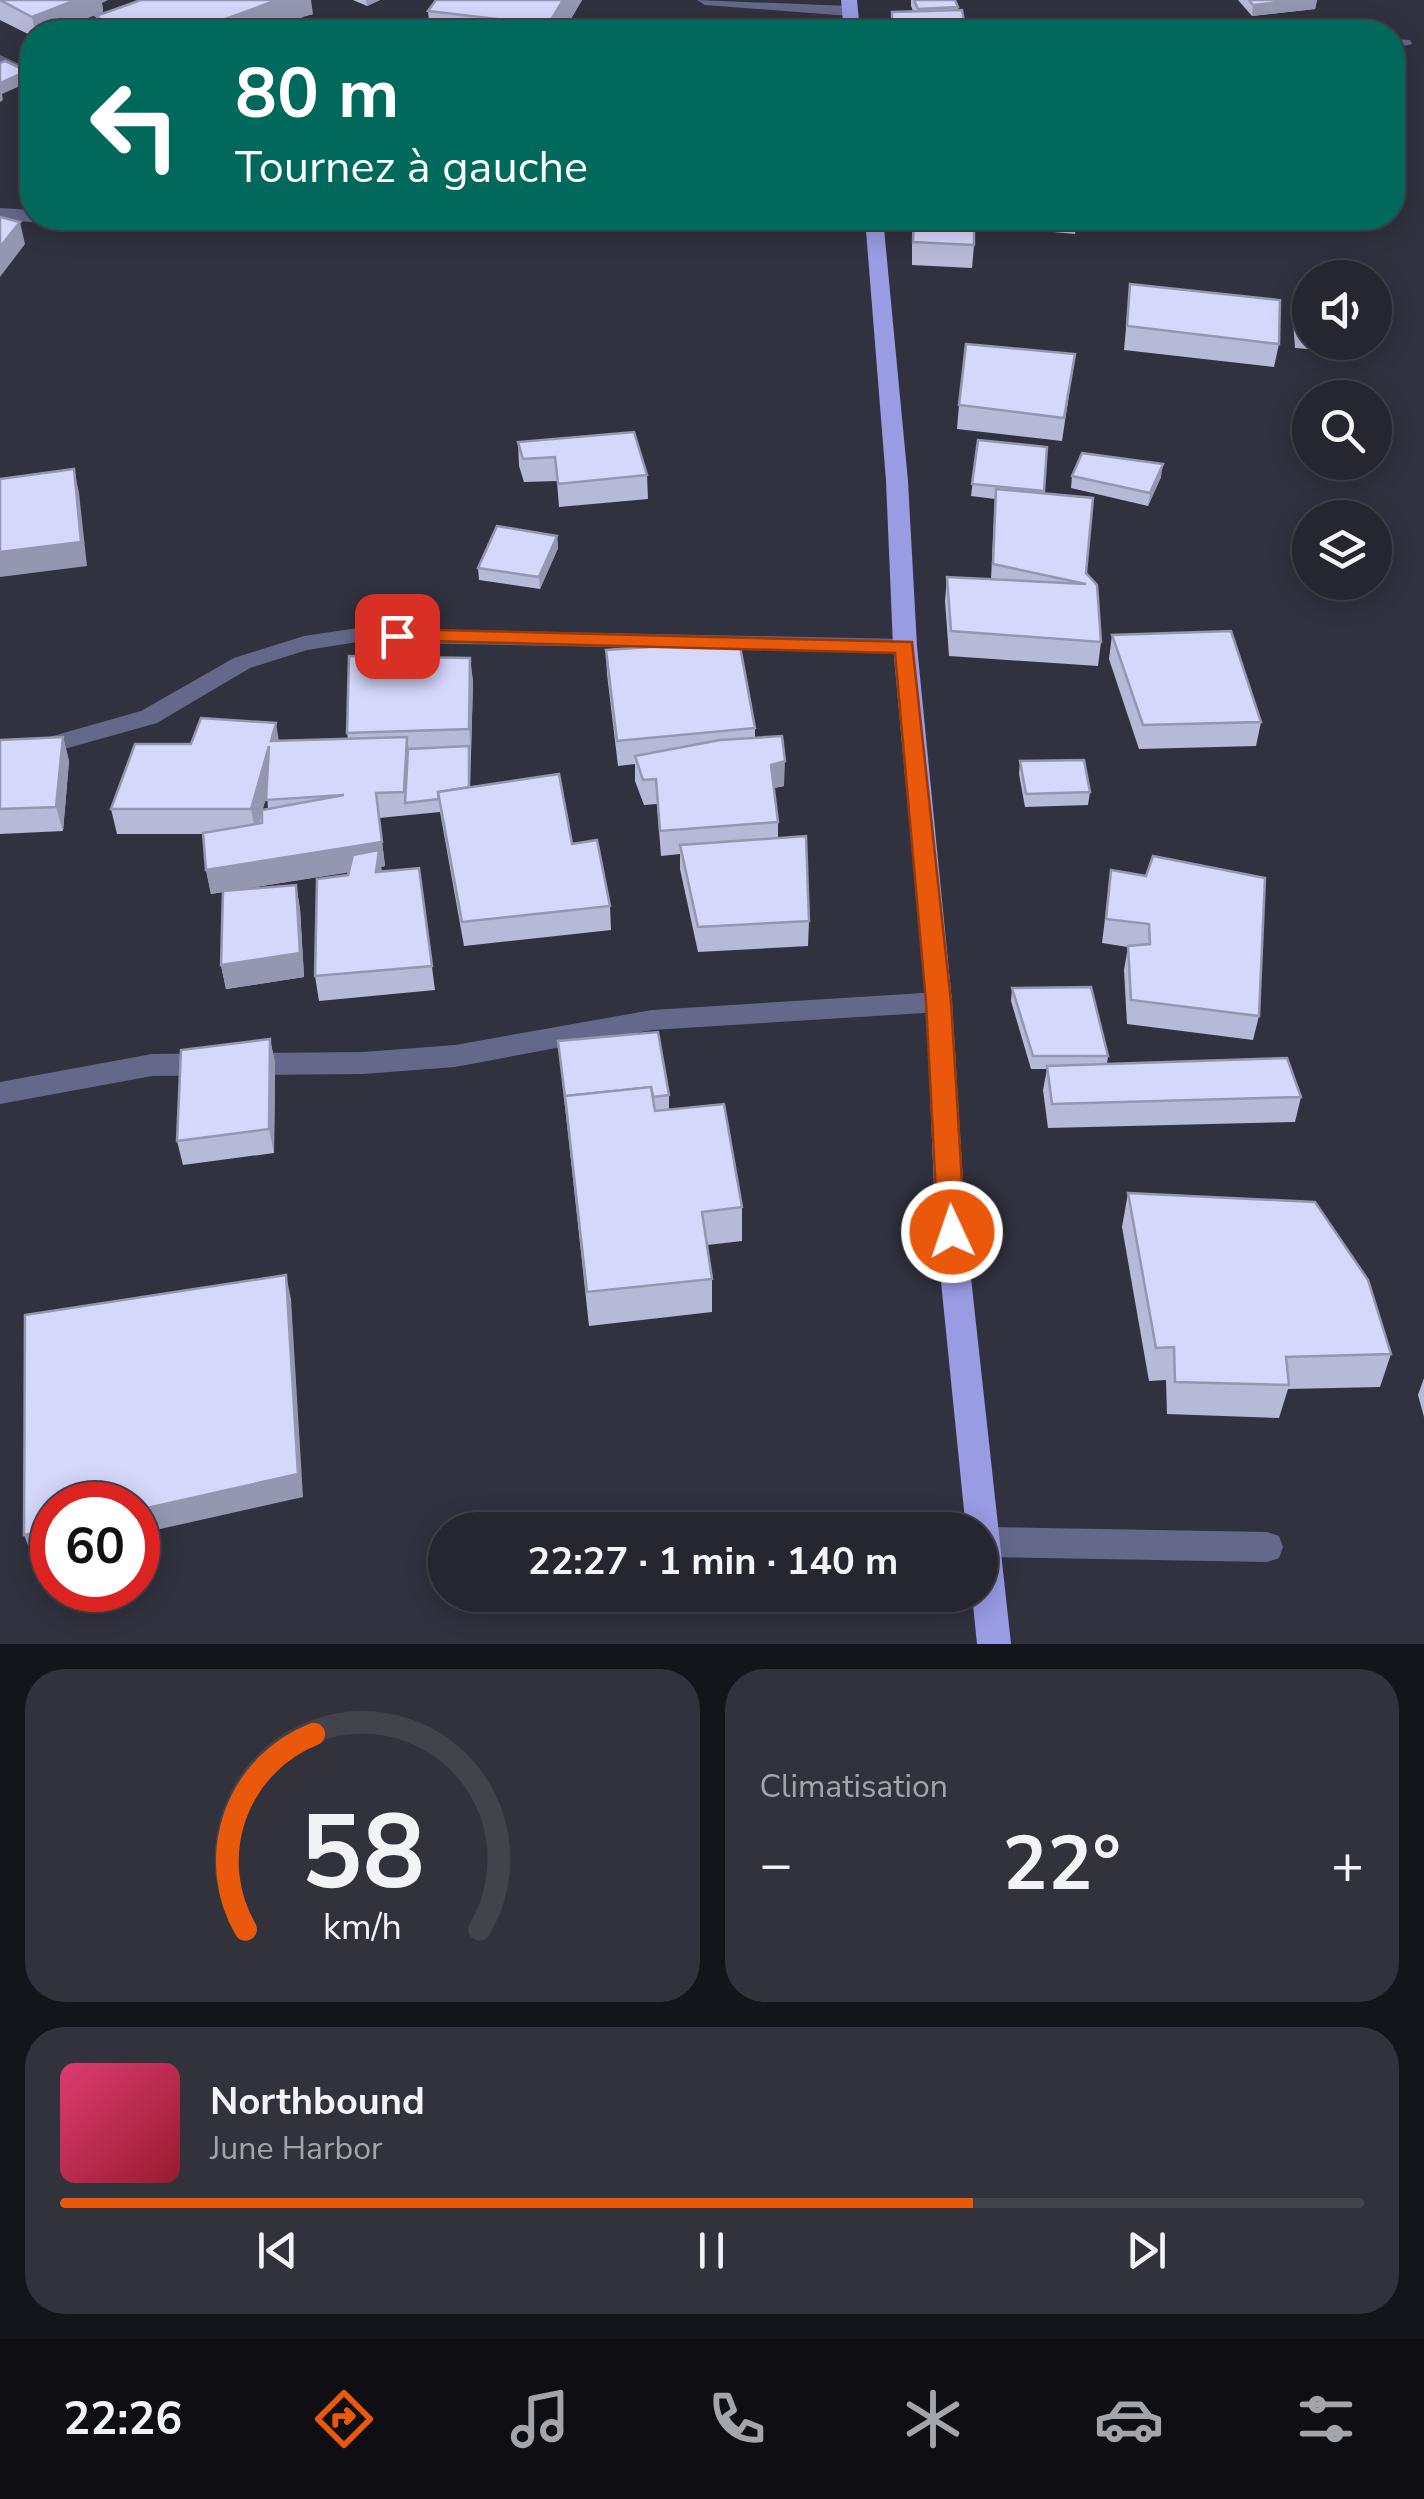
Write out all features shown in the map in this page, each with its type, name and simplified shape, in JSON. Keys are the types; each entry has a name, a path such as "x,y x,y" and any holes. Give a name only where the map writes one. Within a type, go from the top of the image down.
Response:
{"main road":[{"path":"875,230 897,481 905,646 938,1002 952,1232 980,1512"},
{"path":"991,1612 994,1644"}],"street":[{"path":"705,0 849,5"},
{"path":"0,759 150,717 242,663 304,643 358,635 905,646"},
{"path":"0,1093 152,1065 364,1063 455,1056 652,1020 938,1002"},
{"path":"998,1542 1266,1548"}],"building":[{"path":"0,0 76,0 32,17"},
{"path":"141,0 277,0 223,20 102,20 96,16"},
{"path":"436,0 563,0 551,20 505,20 428,11"},
{"path":"914,0 955,0 958,7 918,9"},
{"path":"1249,0 1298,0 1253,5"},
{"path":"962,10 964,20 892,20 892,12"},
{"path":"5,61 20,68 20,74 0,83 0,63"},
{"path":"0,217 20,222 0,247"},
{"path":"914,230 974,230 974,245 913,242"},
{"path":"1130,284 1280,300 1279,344 1127,326"},
{"path":"966,344 1075,354 1064,418 959,405"},
{"path":"634,432 647,475 558,484 555,457 523,459 518,442"},
{"path":"978,440 1047,447 1044,491 972,484"},
{"path":"1082,453 1163,464 1150,493 1072,476"},
{"path":"74,469 81,542 0,552 0,479"},
{"path":"996,489 1093,498 1086,573 1097,585 1101,642 951,631 947,577 1086,584 993,564"},
{"path":"497,526 557,536 539,577 478,568"},
{"path":"1231,631 1261,722 1143,725 1112,635"},
{"path":"739,641 755,728 617,741 606,650"},
{"path":"349,656 470,658 469,729 347,733"},
{"path":"201,718 276,723 271,741 407,737 404,792 376,793 382,842 206,870 203,833 262,823 262,810 344,795 266,800 269,746 251,809 111,809 135,744 191,744"},
{"path":"782,736 785,761 771,765 778,822 660,831 656,779 643,780 635,756 720,740"},
{"path":"63,737 56,807 0,809 0,740"},
{"path":"469,746 469,787 438,792 439,799 405,803 408,749"},
{"path":"1084,760 1090,792 1026,794 1020,761"},
{"path":"559,774 572,844 597,840 610,906 462,922 438,792"},
{"path":"806,836 809,921 698,927 680,845"},
{"path":"379,850 376,872 419,868 432,966 315,976 317,879 348,875 353,855"},
{"path":"1153,856 1265,878 1259,1016 1131,1000 1128,946 1150,944 1149,924 1106,919 1111,870 1146,876"},
{"path":"296,885 300,953 221,965 223,891"},
{"path":"1091,987 1108,1056 1033,1056 1012,988"},
{"path":"658,1032 669,1095 653,1097 651,1087 565,1096 566,1105 558,1041"},
{"path":"270,1039 269,1129 177,1141 181,1050"},
{"path":"1287,1058 1301,1097 1052,1104 1047,1066"},
{"path":"651,1087 655,1111 724,1104 742,1207 702,1212 712,1279 587,1292 565,1096"},
{"path":"1128,1193 1315,1202 1368,1280 1391,1354 1286,1357 1289,1385 1175,1382 1174,1347 1156,1348"},
{"path":"286,1275 298,1474 160,1505 160,1482 30,1482 30,1534 24,1535 25,1315"}],"route":[{"path":"397,636 905,646 938,1002 952,1232"}]}
